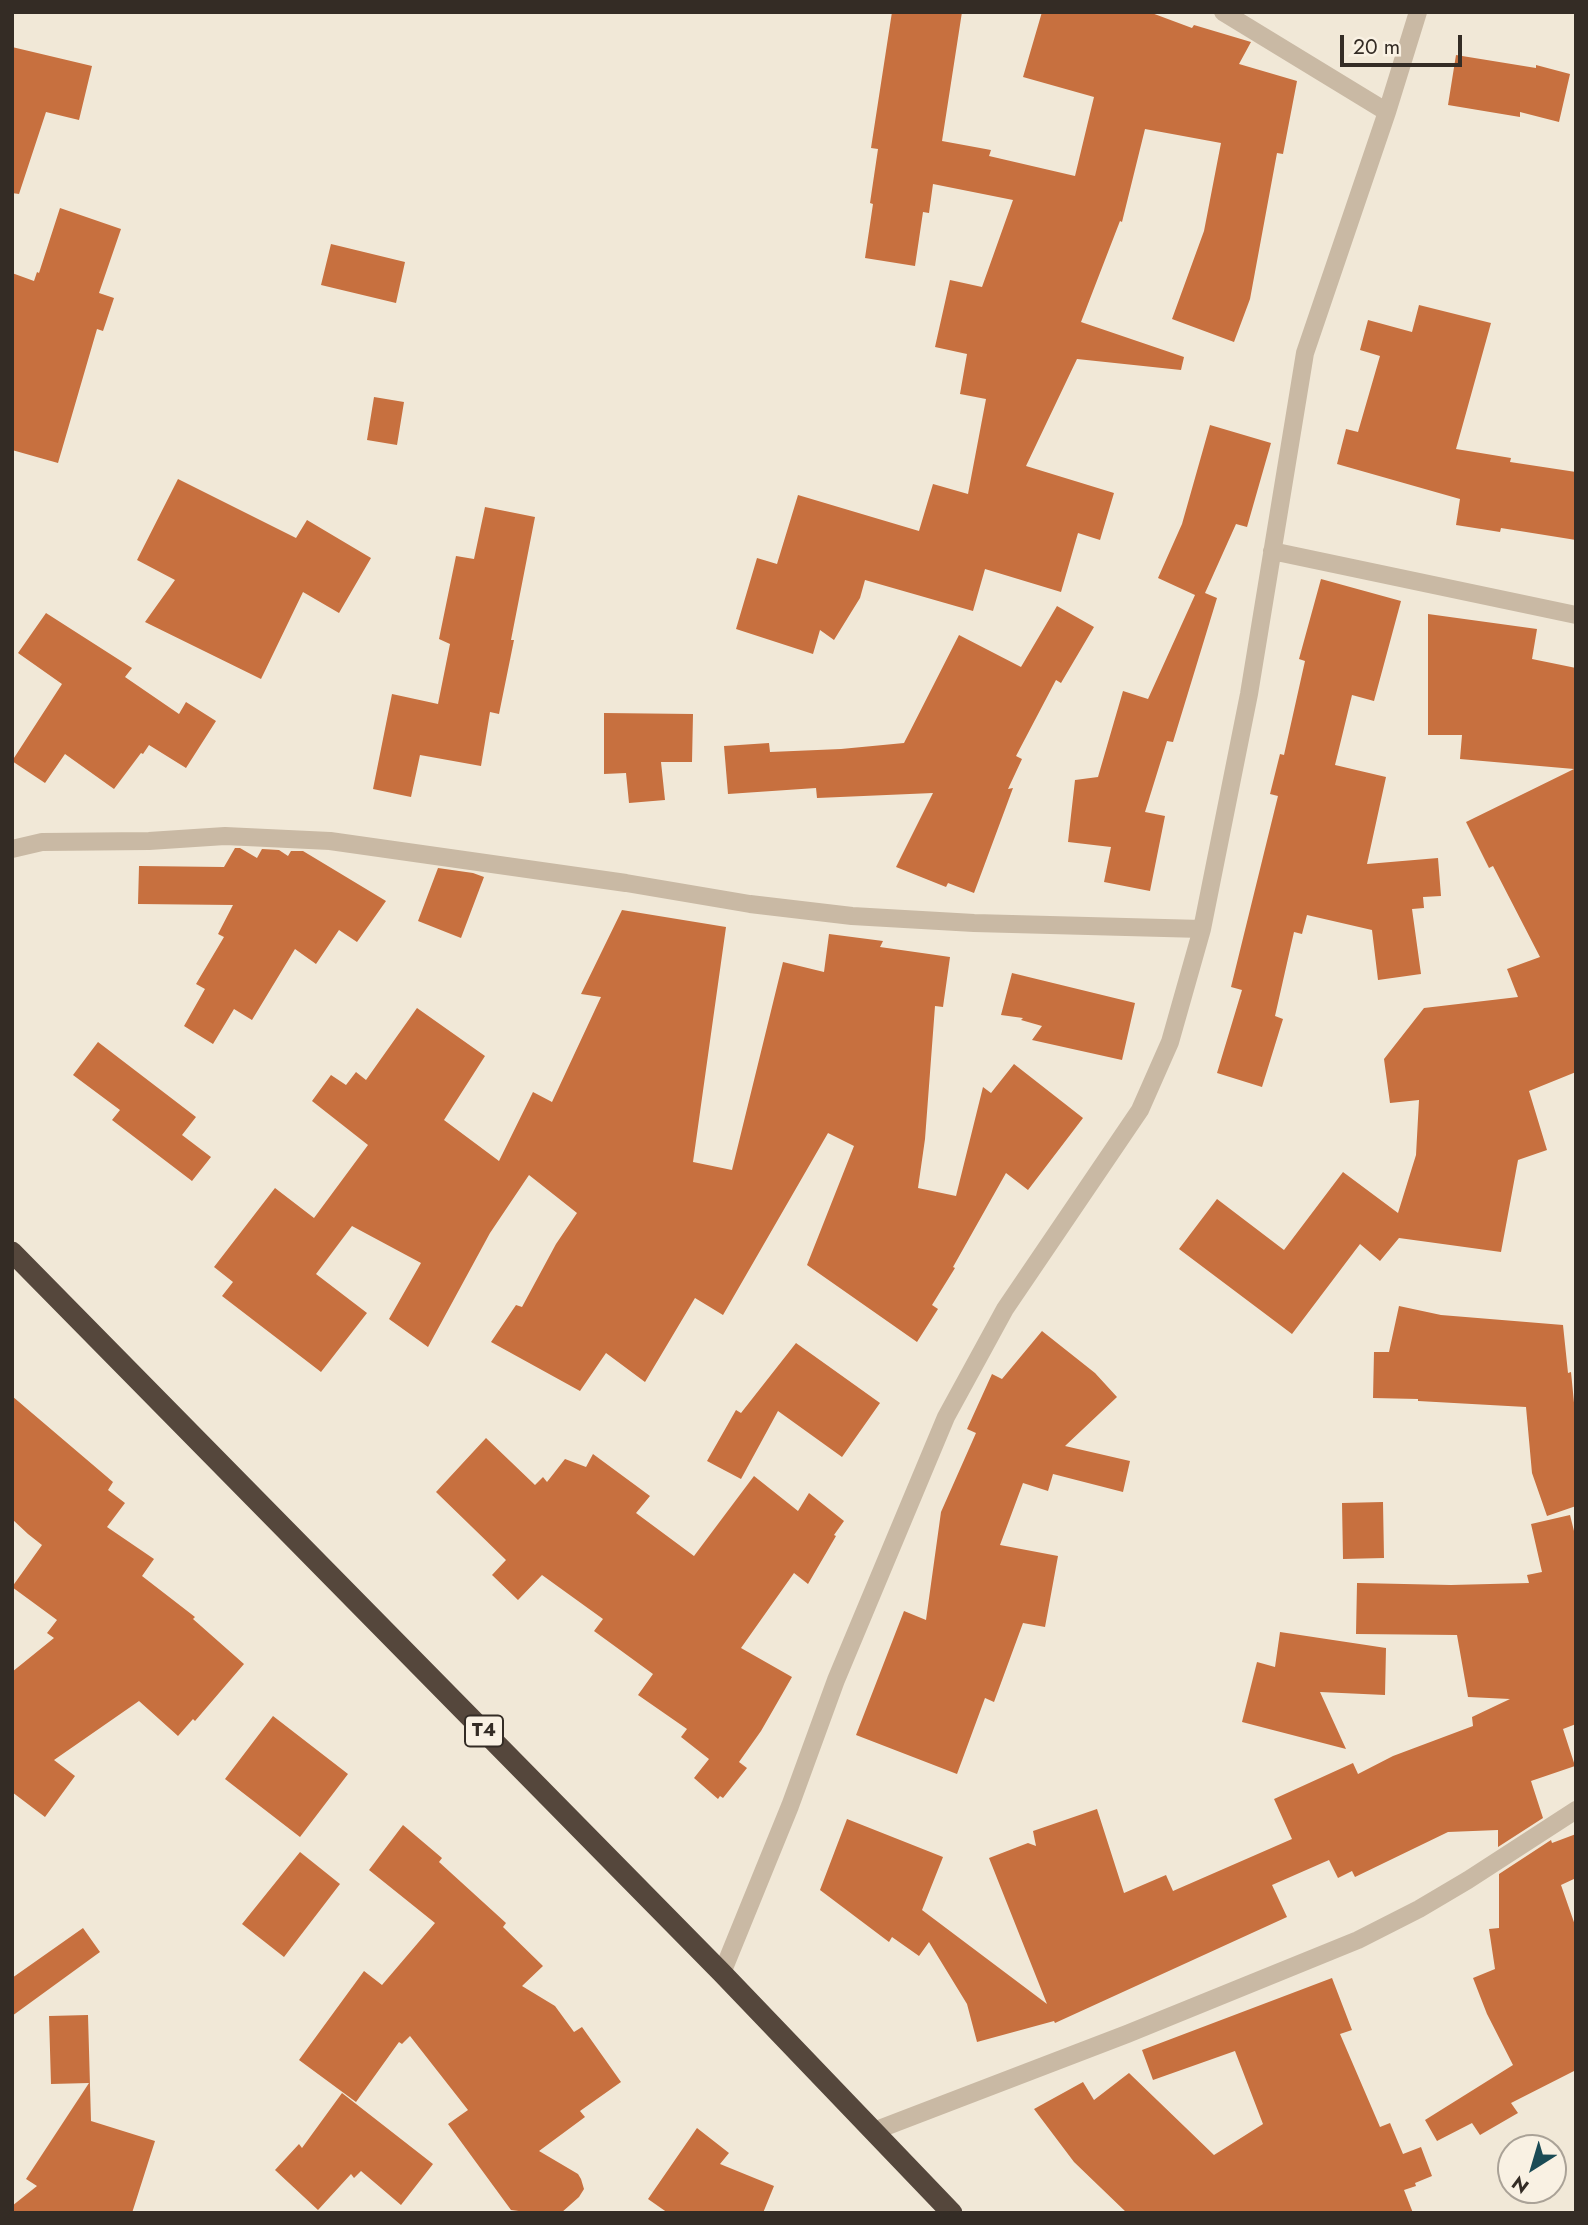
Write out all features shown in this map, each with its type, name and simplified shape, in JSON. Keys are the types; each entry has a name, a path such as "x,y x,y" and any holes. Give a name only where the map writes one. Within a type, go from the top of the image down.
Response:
{"highway":[{"name":"T4","path":"12,1252 723,1973 952,2213"}],"street":[{"path":"1223,12 1387,112"},
{"path":"723,1973 790,1806 836,1680 946,1417 1005,1309 1140,1110 1170,1042 1202,929 1249,694 1305,353 1418,12"},
{"path":"1272,551 1576,615"},
{"path":"12,849 42,842 149,841 225,836 330,841 626,883 750,904 852,916 974,923 1202,929"},
{"path":"874,2131 1127,2034 1358,1940 1468,1880 1576,1810"}],"building":[{"path":"892,12 962,12 942,141 991,150 989,156 1075,176 1094,97 1023,77 1042,12 1149,12 1192,28 1194,25 1251,42 1239,64 1297,81 1283,154 1277,153 1250,299 1234,342 1172,319 1204,231 1221,143 1145,129 1122,222 1120,221 1081,322 1184,357 1181,370 1077,359 1026,466 1114,493 1100,540 1078,533 1061,592 985,569 973,611 865,580 860,598 834,640 820,630 813,654 736,629 757,558 777,564 798,495 919,531 933,484 968,494 986,399 960,394 967,354 935,347 950,280 982,287 1013,200 933,184 929,213 923,212 915,266 865,258 878,149 871,148"},
{"path":"12,47 92,66 79,120 46,112 19,194 12,193"},
{"path":"1456,55 1536,68 1536,65 1570,74 1559,122 1520,112 1520,117 1448,105"},
{"path":"60,208 121,229 99,293 114,298 103,331 97,329 58,463 12,450 12,273 34,281"},
{"path":"331,244 405,262 396,303 321,285"},
{"path":"1419,305 1491,323 1456,449 1511,458 1510,462 1576,472 1576,540 1501,528 1500,532 1456,525 1460,499 1337,464 1346,429 1358,432 1380,356 1360,350 1368,320 1412,332"},
{"path":"374,397 404,402 397,445 367,440"},
{"path":"1210,425 1271,443 1247,527 1236,524 1205,593 1217,598 1173,742 1167,741 1145,812 1165,816 1150,891 1104,882 1111,847 1068,842 1075,780 1098,777 1123,691 1148,699 1195,595 1158,578 1182,524"},
{"path":"178,479 296,538 307,520 371,558 339,613 303,592 261,679 145,622 175,580 137,560"},
{"path":"485,507 535,517 499,714 490,712 481,766 420,755 411,797 373,789 392,694 438,704 450,644 439,639 456,556 474,559"},
{"path":"1321,579 1401,601 1374,701 1352,695 1335,765 1386,777 1367,864 1438,858 1441,896 1423,897 1424,908 1412,909 1421,974 1378,980 1372,930 1307,915 1302,934 1294,932 1275,1016 1283,1019 1262,1087 1217,1073 1242,990 1231,987 1278,796 1270,794 1280,754 1284,755 1305,661 1299,659"},
{"path":"1057,606 1094,627 1061,683 1056,680 1016,756 1022,759 1008,789 1013,788 974,893 948,883 946,887 896,867 933,793 817,798 816,788 728,794 724,746 769,743 770,752 904,743 959,635 1021,667"},
{"path":"46,613 132,668 125,677 179,714 186,702 216,721 186,768 149,745 114,789 65,754 45,783 12,761 62,684 18,653"},
{"path":"1428,614 1537,629 1532,659 1576,668 1576,1072 1529,1091 1547,1150 1518,1160 1501,1252 1399,1238 1380,1261 1360,1244 1292,1334 1179,1249 1217,1199 1284,1250 1343,1172 1398,1213 1416,1155 1419,1100 1390,1103 1384,1059 1424,1008 1518,997 1507,969 1540,957 1493,866 1489,868 1466,822 1574,769 1460,759 1462,735 1428,735"},
{"path":"604,713 693,714 692,762 661,762 665,800 629,803 626,773 604,774"},
{"path":"235,848 257,858 262,849 279,850 288,856 291,851 303,851 386,901 357,942 339,930 316,964 295,949 252,1020 234,1009 213,1044 184,1026 205,989 196,984 224,937 218,934 233,905 138,904 139,866 224,867"},
{"path":"438,868 484,877 461,938 418,921"},
{"path":"622,910 726,927 693,1162 732,1170 783,962 824,972 829,934 883,941 880,947 950,957 943,1007 935,1006 925,1139 918,1188 956,1196 983,1087 991,1093 1014,1064 1083,1118 1028,1190 1006,1173 932,1305 938,1309 917,1342 807,1265 854,1146 828,1133 723,1315 695,1298 645,1382 606,1353 580,1391 491,1342 516,1305 522,1307 556,1244 577,1213 529,1175 490,1233 428,1347 389,1319 421,1263 352,1226 316,1274 367,1313 321,1372 222,1296 233,1282 214,1267 275,1188 314,1218 368,1145 312,1101 331,1075 346,1085 356,1072 366,1080 417,1008 485,1056 444,1120 499,1161 533,1092 552,1102 601,997 581,994"},
{"path":"1012,973 1135,1003 1122,1060 1032,1040 1042,1026 1021,1020 1023,1018 1001,1015"},
{"path":"98,1042 196,1117 182,1135 211,1157 192,1181 112,1120 120,1110 73,1075"},
{"path":"1399,1306 1441,1315 1563,1325 1576,1423 1576,1506 1547,1516 1532,1473 1526,1407 1373,1398 1374,1352 1389,1352"},
{"path":"1042,1331 1095,1373 1117,1397 1065,1446 1130,1461 1123,1492 1053,1474 1048,1491 1023,1483 1000,1545 1058,1556 1045,1627 1023,1623 994,1702 985,1698 957,1774 856,1735 904,1611 926,1620 941,1512 976,1433 967,1429 992,1374 1002,1379"},
{"path":"796,1343 880,1403 842,1457 778,1411 741,1479 707,1461 736,1410 741,1413"},
{"path":"12,1396 113,1482 108,1490 125,1503 107,1527 154,1559 142,1576 195,1617 193,1619 244,1664 195,1721 193,1719 178,1736 139,1701 54,1760 75,1776 45,1817 12,1792 12,1672 54,1638 47,1633 57,1620 12,1587 42,1545 12,1519"},
{"path":"486,1438 535,1485 543,1477 547,1482 565,1459 586,1467 593,1454 650,1496 636,1513 694,1556 754,1476 798,1511 809,1493 844,1521 808,1584 794,1573 741,1648 792,1677 761,1731 739,1762 747,1768 723,1798 720,1796 718,1799 694,1778 709,1759 681,1737 687,1729 638,1695 653,1674 594,1631 603,1619 542,1575 518,1600 492,1575 506,1560 436,1492"},
{"path":"1383,1502 1384,1558 1343,1559 1342,1503"},
{"path":"1570,1515 1576,1539 1576,1724 1563,1729 1575,1766 1531,1781 1543,1818 1498,1847 1498,1830 1448,1832 1355,1877 1352,1871 1338,1878 1329,1860 1272,1885 1287,1917 1055,2023 1054,2021 977,2042 967,2004 929,1942 919,1956 892,1937 889,1942 820,1890 847,1819 943,1857 922,1910 1047,2004 989,1858 1028,1843 1036,1846 1033,1831 1097,1809 1124,1893 1166,1875 1173,1891 1292,1839 1274,1799 1353,1763 1358,1774 1393,1756 1473,1726 1472,1717 1510,1699 1468,1697 1457,1635 1356,1634 1357,1583 1529,1583 1527,1575 1542,1572 1531,1524"},
{"path":"1280,1632 1386,1648 1385,1695 1320,1692 1346,1749 1242,1722 1257,1662 1275,1667"},
{"path":"273,1716 348,1774 300,1837 225,1779"},
{"path":"403,1825 442,1858 439,1862 506,1923 503,1927 543,1966 522,1986 555,2006 574,2032 582,2027 621,2082 580,2111 585,2117 539,2151 578,2174 581,2179 584,2189 561,2213 511,2210 448,2124 468,2110 410,2036 402,2044 399,2042 356,2102 299,2060 364,1971 382,1985 435,1923 369,1870"},
{"path":"1576,1834 1576,1878 1561,1885 1576,1928 1576,2070 1511,2103 1518,2113 1480,2135 1472,2123 1437,2141 1425,2120 1513,2065 1487,2014 1473,1978 1495,1969 1489,1929 1499,1928 1499,1874 1551,1840 1552,1843"},
{"path":"300,1852 340,1884 284,1957 242,1924"},
{"path":"83,1928 100,1952 12,2016 12,1978"},
{"path":"1332,1978 1352,2030 1340,2034 1380,2127 1390,2123 1403,2154 1421,2147 1432,2176 1404,2190 1413,2213 1127,2213 1074,2162 1034,2109 1083,2082 1094,2100 1129,2073 1214,2155 1263,2124 1235,2051 1153,2080 1142,2050"},
{"path":"88,2015 91,2121 155,2141 132,2213 12,2213 12,2206 37,2186 26,2179 89,2083 51,2084 49,2016"},
{"path":"342,2093 433,2164 401,2205 361,2171 354,2178 351,2174 318,2210 275,2170 299,2144 302,2148"},
{"path":"697,2128 729,2153 720,2164 774,2186 763,2213 668,2213 648,2199"}]}
